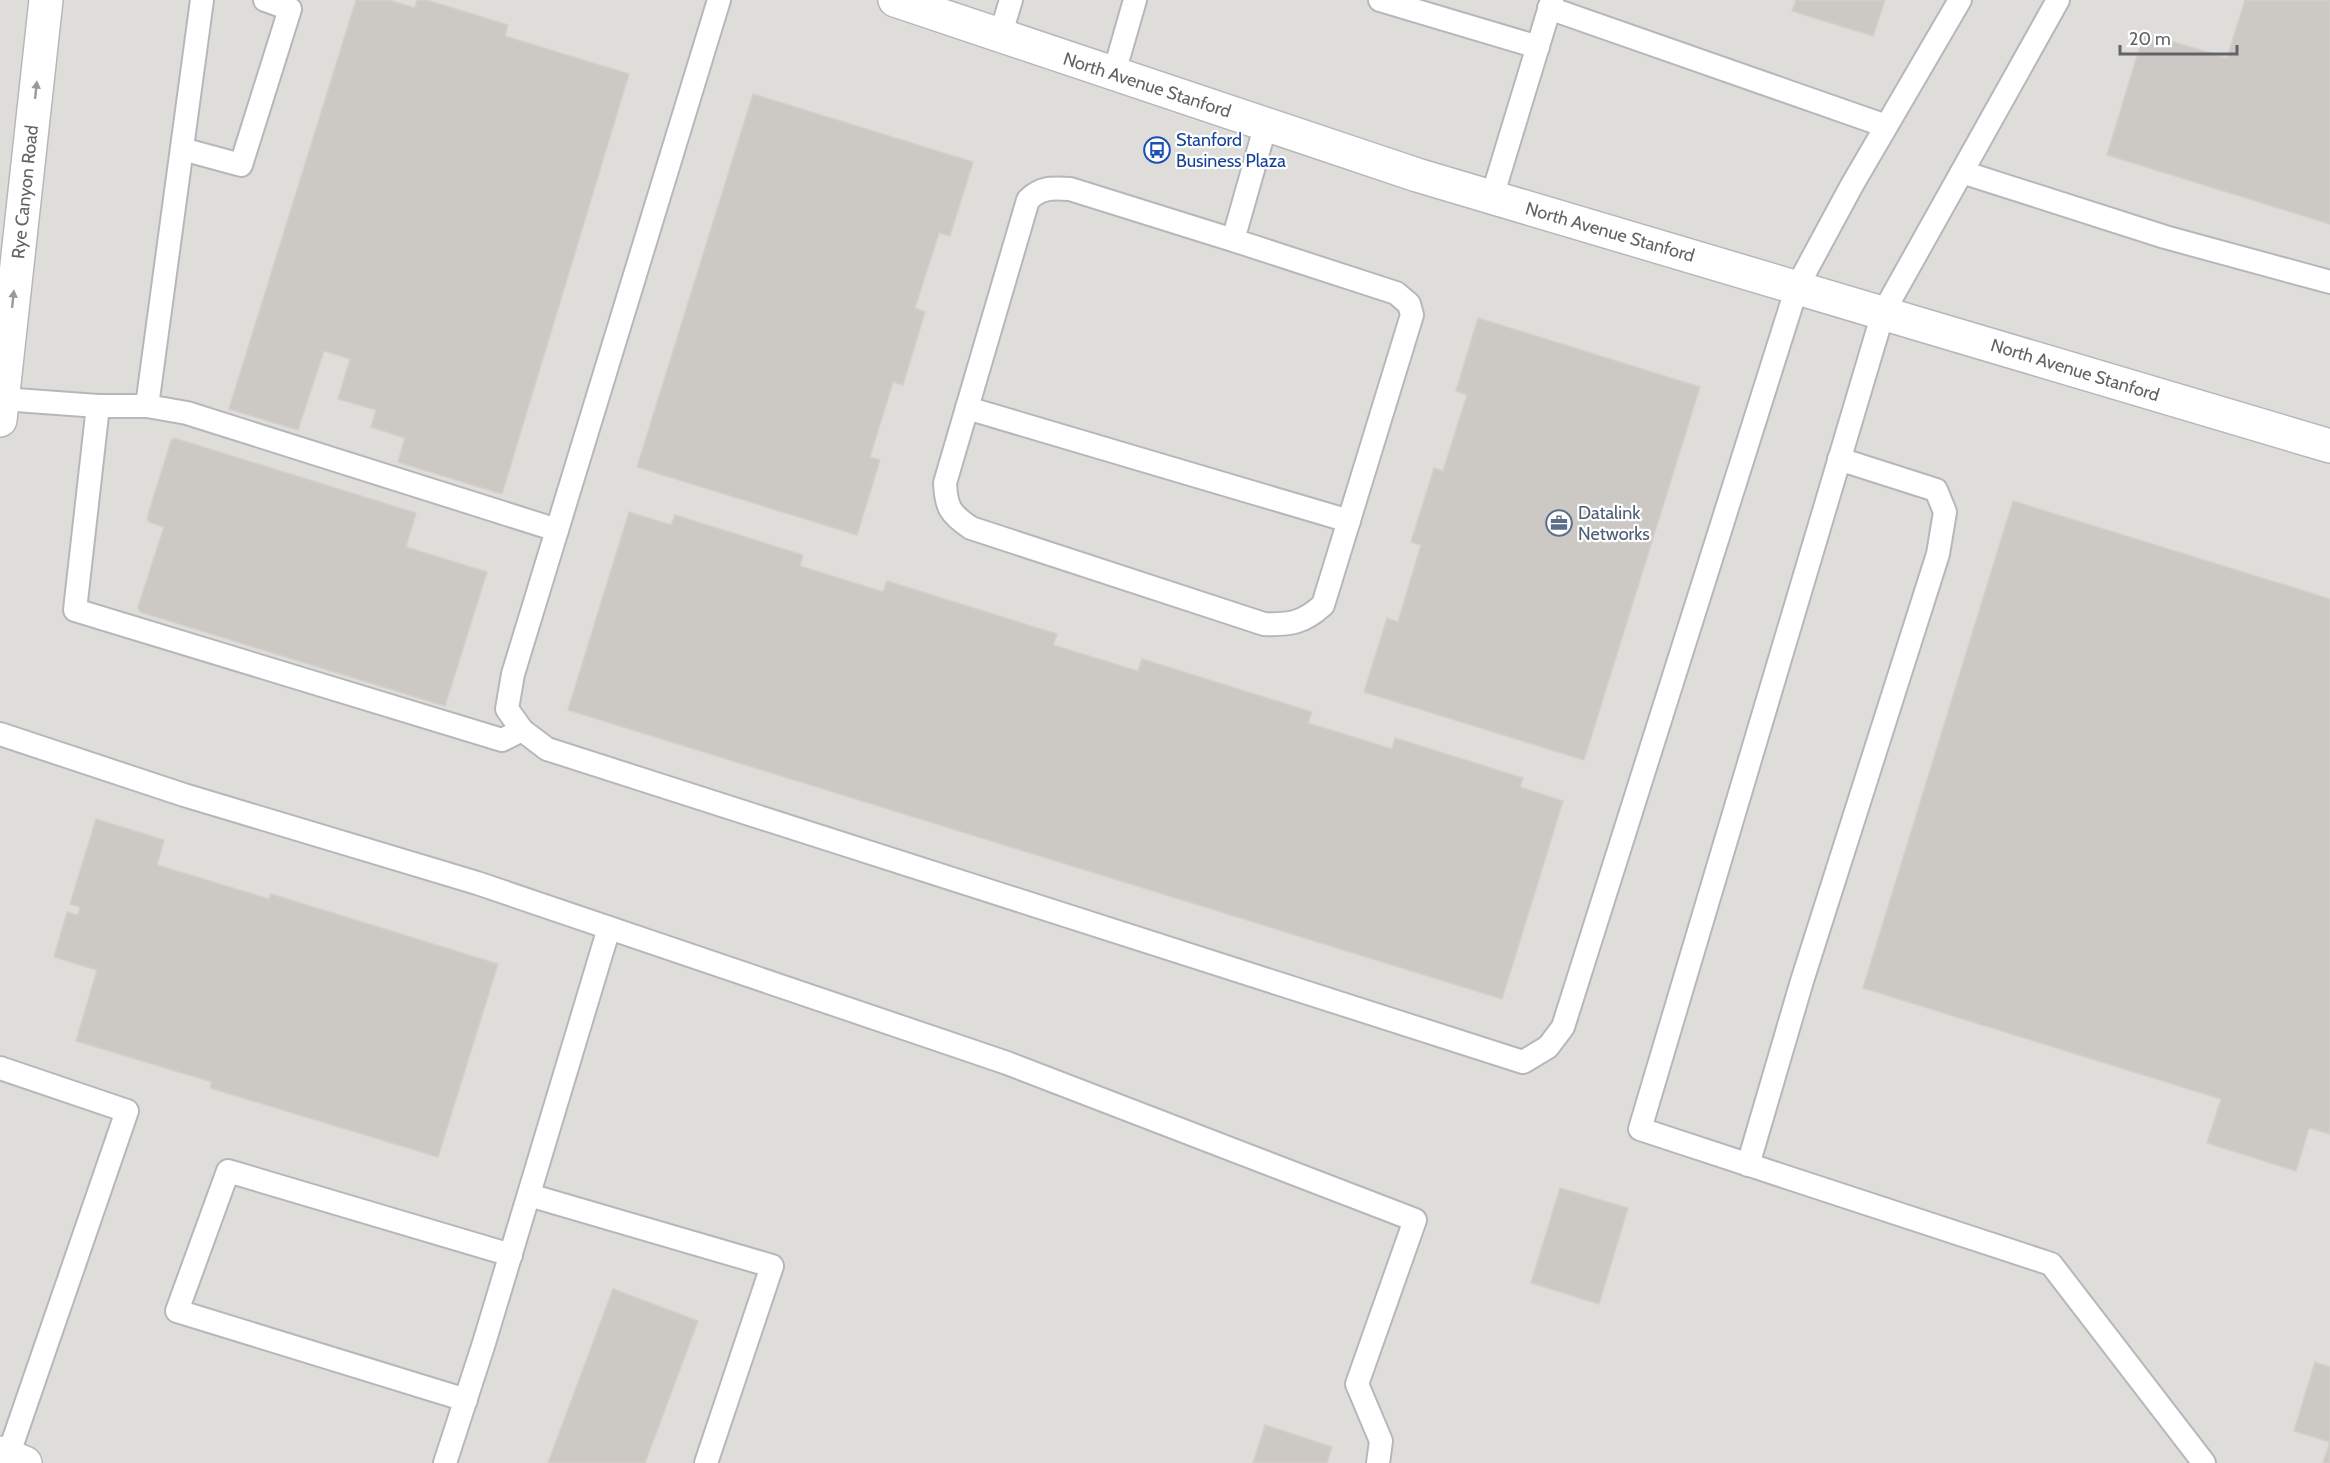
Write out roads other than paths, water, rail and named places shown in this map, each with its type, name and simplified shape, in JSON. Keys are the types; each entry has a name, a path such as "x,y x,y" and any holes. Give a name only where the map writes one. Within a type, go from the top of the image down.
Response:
{"street":[{"name":"Rye Canyon Road","path":"1,409 46,0"},
{"name":"North Avenue Stanford","path":"896,0 1492,197 2330,446"}],"lane":[{"path":"147,406 202,0"},
{"path":"182,149 241,165 290,9 265,0"},
{"path":"719,0 513,674 507,709 522,730 547,749 1523,1062 1548,1047 1563,1028 1797,287 1886,126 1960,0"},
{"path":"1000,36 1011,0"},
{"path":"1114,73 1136,0"},
{"path":"1380,0 1538,47"},
{"path":"2058,0 1883,313 1640,1129 2051,1264 2204,1463"},
{"path":"1492,197 1550,4 1886,126"},
{"path":"1233,240 1266,124"},
{"path":"1962,172 2165,237 2330,282"},
{"path":"1070,189 1396,292 1409,304 1412,315 1323,605 1307,619 1283,625 1264,624 971,528 958,519 946,504 945,483 966,408 1028,200 1038,190 1070,189"},
{"path":"99,406 75,610 502,740 522,730"},
{"path":"1,409 147,406 187,413 557,530"},
{"path":"966,408 1348,521"},
{"path":"1748,1165 1802,981 1938,554 1946,512 1936,490 1839,459"},
{"path":"0,734 184,795 477,884 1007,1063 1415,1220 1357,1384 1381,1441 1378,1463"},
{"path":"445,1463 511,1255 609,928"},
{"path":"0,1068 127,1111 11,1458"},
{"path":"466,1400 177,1311 228,1171 511,1255"},
{"path":"529,1195 772,1266 706,1463"}],"place":[{"name":"Stanford Business Plaza","path":"1157,150"},
{"name":"Datalink Networks","path":"1559,523"}]}
